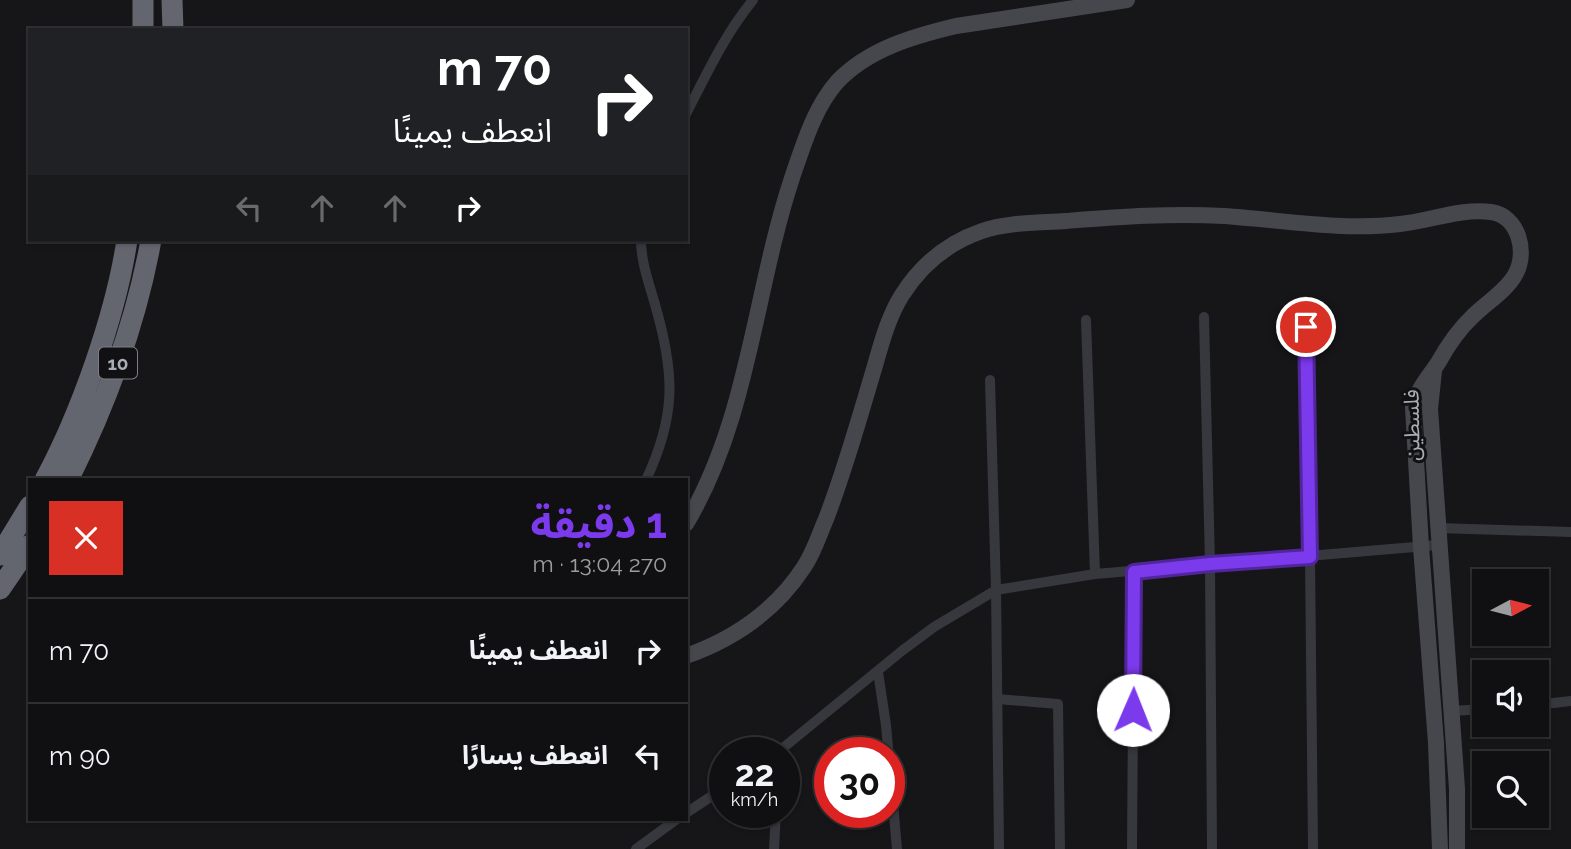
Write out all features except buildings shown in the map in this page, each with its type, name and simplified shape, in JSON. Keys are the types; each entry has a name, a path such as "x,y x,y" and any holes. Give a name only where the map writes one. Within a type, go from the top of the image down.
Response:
{"highway":[{"path":"143,0 143,28"},
{"path":"172,0 173,28"},
{"name":"10","path":"45,478 76,414 94,363 116,292 127,242"},
{"name":"10","path":"69,478 117,366 134,314 151,242"},
{"path":"0,555 28,509"},
{"path":"0,589 28,548"}],"street":[{"path":"688,110 709,67 753,0"},
{"path":"688,520 710,478 729,429 778,224 801,152 819,110 837,82 852,68 883,50 930,32 1126,0"},
{"path":"688,655 744,628 771,606 804,567 833,499 883,339 900,298 923,267 938,254 952,243 982,231 1024,224 1157,216 1208,216 1363,227 1405,224 1477,211 1499,214 1509,221 1517,232 1521,251 1519,265 1514,277 1504,289 1459,329 1436,366"},
{"path":"641,242 665,341 671,391 667,424 647,478"},
{"path":"1305,301 1313,849"},
{"path":"1204,317 1210,564 1212,849"},
{"path":"1086,320 1095,574"},
{"name":"فلسطين","path":"1436,366 1430,394 1431,423 1457,789 1457,849"},
{"name":"فلسطين","path":"1436,366 1425,378 1418,393 1413,408 1412,425 1434,716 1440,849"},
{"path":"990,380 999,849"},
{"path":"1412,425 1421,421 1431,423"},
{"path":"1437,528 1571,532"},
{"path":"797,737 934,627 996,590 1095,574 1438,545"},
{"path":"1132,849 1134,572"},
{"path":"878,672 886,725 897,849"},
{"path":"997,699 1058,704 1060,849"},
{"path":"1549,704 1571,701"},
{"path":"1452,711 1472,710"},
{"path":"688,812 709,798"},
{"path":"636,849 674,821"},
{"path":"774,849 775,828"}],"route":[{"path":"1133,710 1134,572 1310,557 1306,327"}]}
